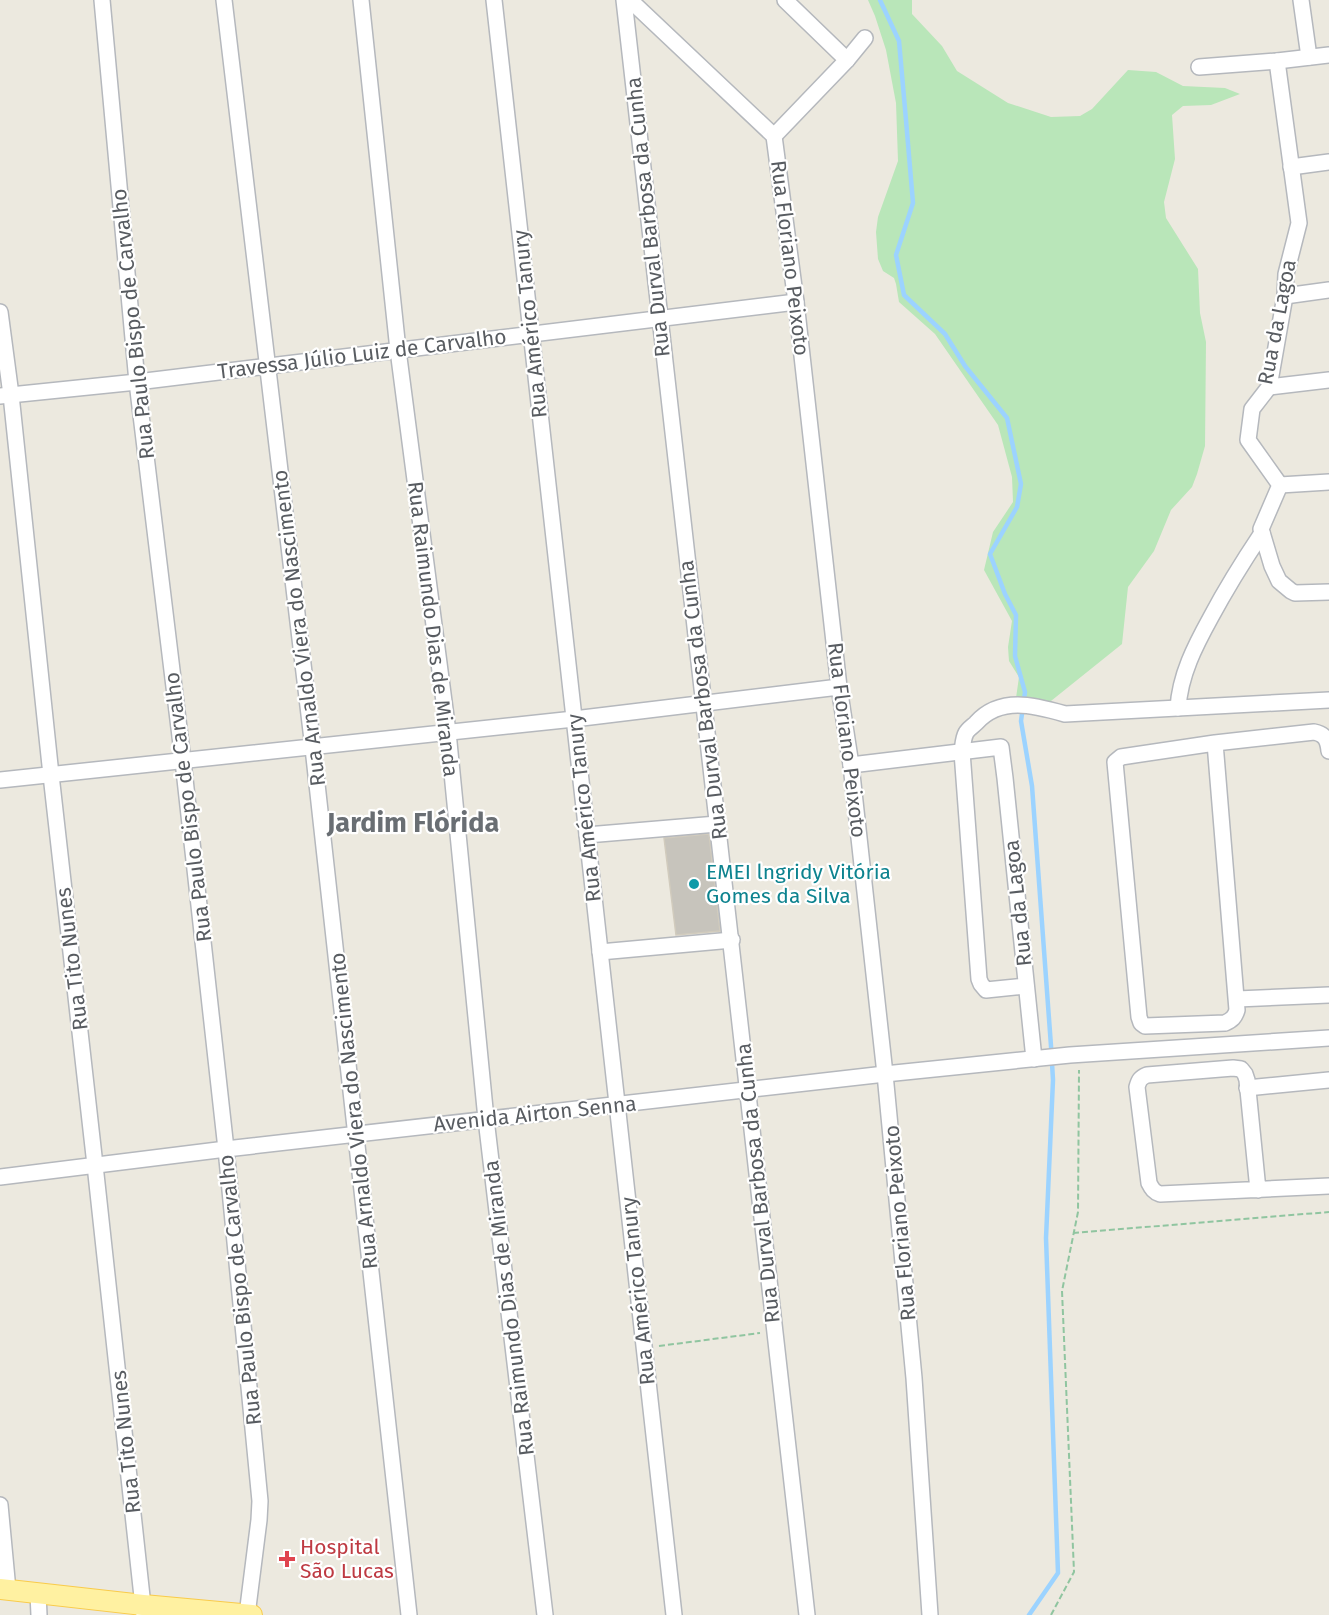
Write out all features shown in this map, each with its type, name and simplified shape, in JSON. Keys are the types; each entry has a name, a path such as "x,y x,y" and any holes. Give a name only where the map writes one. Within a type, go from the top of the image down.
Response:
{"main road":[{"path":"4,1589 144,1610 249,1615"}],"street":[{"name":"Rua Paulo Bispo de Carvalho","path":"102,0 136,382 183,761 226,1149 260,1501 249,1615"},
{"name":"Rua Arnaldo Viera do Nascimento","path":"224,0 313,748 409,1615"},
{"name":"Rua Raimundo Dias de Miranda","path":"361,0 398,350 448,732 486,1119 545,1615"},
{"name":"Rua Américo Tanury","path":"494,0 674,1615"},
{"name":"Rua Durval Barbosa da Cunha","path":"624,0 807,1615"},
{"name":"Rua Floriano Peixoto","path":"630,0 774,136 796,302 838,687 851,765 885,1074 914,1378 930,1615"},
{"path":"785,0 847,60"},
{"path":"1301,0 1309,57"},
{"path":"774,136 866,38"},
{"path":"1199,67 1329,55"},
{"name":"Rua da Lagoa","path":"1277,61 1299,223 1286,274 1285,296 1269,387 1252,408 1248,440 1280,485"},
{"path":"1291,167 1329,162"},
{"path":"1285,296 1329,290"},
{"name":"Travessa Júlio Luiz de Carvalho","path":"5,396 796,302"},
{"name":"Rua Tito Nunes","path":"0,312 5,396 51,775 144,1610"},
{"path":"1269,387 1329,380"},
{"path":"1329,482 1280,485 1261,529 1279,581 1295,593 1329,592"},
{"path":"1178,708 1179,691 1185,669 1198,640 1230,581 1262,533"},
{"path":"0,780 313,748 838,687"},
{"path":"1026,986 990,990 983,988 979,979 962,752 965,734 982,716 1007,705 1048,709 1065,714 1329,700"},
{"path":"1215,743 1237,999 1236,1016 1225,1023 1145,1026 1141,1023 1138,1006 1115,762 1121,757 1215,743 1314,732 1324,735 1329,751"},
{"name":"Rua da Lagoa","path":"962,752 1000,747 1026,986 1037,1058"},
{"path":"851,765 962,752"},
{"path":"587,835 717,824"},
{"path":"600,952 732,940"},
{"path":"1237,999 1329,995"},
{"name":"Avenida Airton Senna","path":"0,1177 747,1089 1037,1058 1329,1038"},
{"path":"1258,1190 1247,1088 1245,1074 1241,1069 1147,1075 1139,1080 1137,1087 1149,1183 1155,1192 1160,1194 1258,1190 1329,1186"},
{"path":"1247,1088 1329,1080"},
{"path":"0,1505 4,1589"},
{"path":"38,1593 39,1615"}],"path":[{"path":"1051,1615 1074,1572 1062,1291 1077,1212 1075,1055"},
{"path":"1073,1233 1329,1212"},
{"path":"645,1348 775,1330"}],"green space":[{"path":"868,0 912,0 912,14 942,46 957,71 1008,103 1051,117 1080,116 1092,109 1128,70 1156,72 1183,86 1225,88 1240,94 1211,105 1183,106 1172,115 1175,159 1164,202 1166,218 1198,269 1200,313 1206,342 1205,446 1197,474 1192,487 1171,510 1154,551 1128,587 1122,644 1036,713 1015,705 1019,677 1009,661 1008,647 1012,621 984,570 993,532 1013,502 1012,477 998,425 935,334 899,302 894,278 883,271 878,259 876,232 878,217 898,161 896,103 886,50"}],"building":[{"name":"EMEI lngridy Vitória Gomes da Silva","path":"709,834 720,931 676,935 664,838"}],"waterway":[{"path":"880,0 899,41 913,203 896,255 904,295 945,334 965,366 1007,418 1021,484 1017,507 990,554 1005,594 1016,615 1015,656 1025,692 1021,721 1032,786 1053,1080 1046,1238 1058,1573 1029,1615"}],"place":[{"name":"EMEI lngridy Vitória Gomes da Silva","path":"694,884"},
{"name":"Hospital São Lucas","path":"287,1559"}],"district":[{"name":"Jardim Flórida","path":"413,823"}]}
